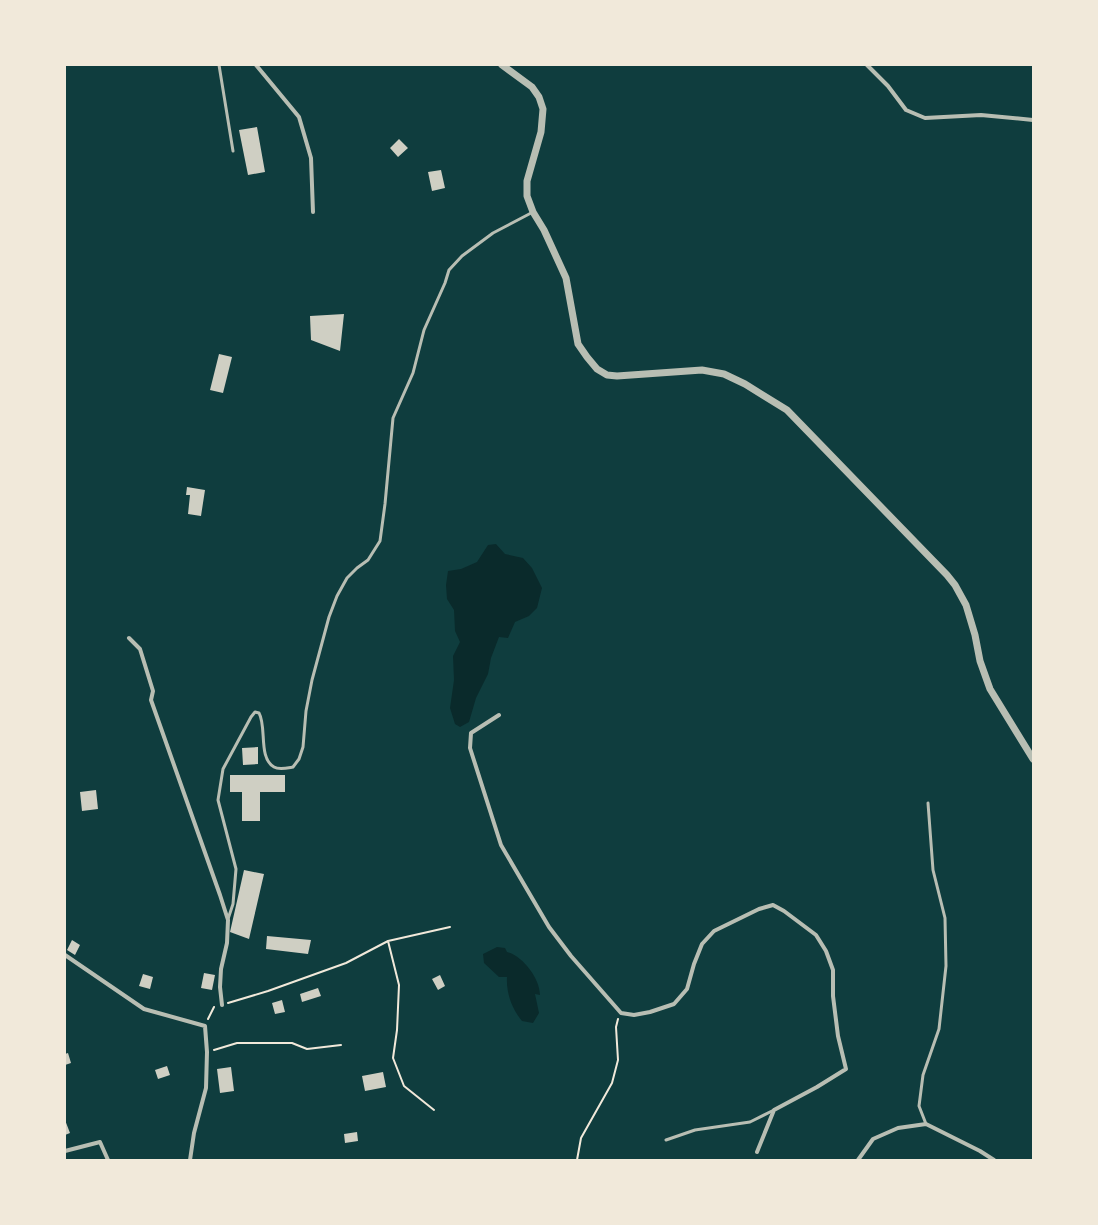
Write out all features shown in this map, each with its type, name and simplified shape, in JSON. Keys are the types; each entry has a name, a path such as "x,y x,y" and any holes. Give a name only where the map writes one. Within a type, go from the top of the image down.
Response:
{"street":[{"path":"256,65 300,117 311,158 313,212"},
{"path":"502,65 532,86 539,97 543,108 541,132 527,181 528,196 533,212 544,230 566,278 578,344 587,357 597,369 606,375 617,376 702,370 724,374 745,384 787,410 947,574 955,585 966,605 976,635 980,661 990,689 1033,760"},
{"path":"867,65 888,86 906,110 925,118 981,115 1033,120"},
{"path":"129,638 140,649 153,691 151,700 228,920 227,943 221,969 220,987 222,1005"},
{"path":"499,716 471,733 470,748 501,845 549,927 571,956 621,1013 634,1015 650,1012 674,1004 687,989 694,964 702,944 714,931 759,909 773,905 784,911 816,935 826,951 833,970 833,996 838,1036 846,1069 817,1087 774,1110 758,1152"},
{"path":"65,955 144,1009 205,1026 207,1052 206,1088 194,1133 190,1160"},
{"path":"858,1160 873,1138 898,1128 926,1124 980,1151 994,1160"},
{"path":"65,1151 100,1142 108,1160"}],"lane":[{"path":"219,65 232,151"},
{"path":"228,920 233,904 236,869 218,800 223,769 255,712 259,713 261,717 264,748 267,761 274,767 283,768 293,767 299,759 303,747 306,710 312,680 337,596 347,578 368,560 380,541 393,418 413,373 424,330 445,283 449,270 462,256 493,233 533,212"},
{"path":"926,1124 919,1106 923,1075 939,1029 946,966 945,918 933,870 928,803"},
{"path":"666,1140 695,1130 750,1122 774,1110"}],"path":[{"path":"205,1026 213,1008 268,991 346,963 388,941 450,927"},
{"path":"388,941 399,985 397,1030 393,1058 404,1086 434,1110"},
{"path":"577,1160 581,1138 612,1083 618,1060 616,1027 621,1013"},
{"path":"207,1052 237,1043 292,1042 307,1049 341,1045"}],"water":[{"path":"496,544 505,554 523,558 532,568 542,588 537,608 529,616 515,622 508,638 499,637 491,658 488,674 476,698 469,722 460,727 455,724 450,708 454,680 453,656 460,642 455,631 454,610 447,599 446,585 448,571 461,569 477,562 488,545"},
{"path":"497,947 505,948 507,952 519,958 534,975 540,995 535,994 539,1013 533,1023 522,1021 515,1011 510,1000 507,977 499,977 484,963 483,954"}],"building":[{"path":"257,127 265,172 248,175 239,130"},
{"path":"399,139 408,148 398,157 390,148"},
{"path":"441,170 445,188 432,191 428,172"},
{"path":"344,314 340,351 311,340 310,316"},
{"path":"219,354 232,357 223,393 210,390"},
{"path":"187,487 205,490 201,516 188,514 190,495 186,495"},
{"path":"258,747 258,764 243,765 242,748"},
{"path":"230,775 285,775 285,792 260,792 260,821 242,821 242,792 230,792"},
{"path":"96,790 98,809 82,811 80,792"},
{"path":"244,870 264,874 249,939 230,932"},
{"path":"267,936 311,940 308,954 266,949"},
{"path":"72,940 80,945 75,955 67,950"},
{"path":"204,973 215,975 212,990 201,988"},
{"path":"143,974 153,977 150,989 139,986"},
{"path":"440,975 445,986 438,990 432,979"},
{"path":"318,988 321,996 302,1002 300,994"},
{"path":"282,1000 285,1012 275,1014 272,1003"},
{"path":"68,1053 71,1063 65,1065 65,1054"},
{"path":"167,1066 170,1075 158,1079 155,1070"},
{"path":"231,1067 234,1091 220,1093 217,1069"},
{"path":"383,1072 386,1087 365,1091 362,1076"},
{"path":"65,1120 70,1133 65,1135"},
{"path":"357,1132 358,1141 345,1143 344,1134"}]}
